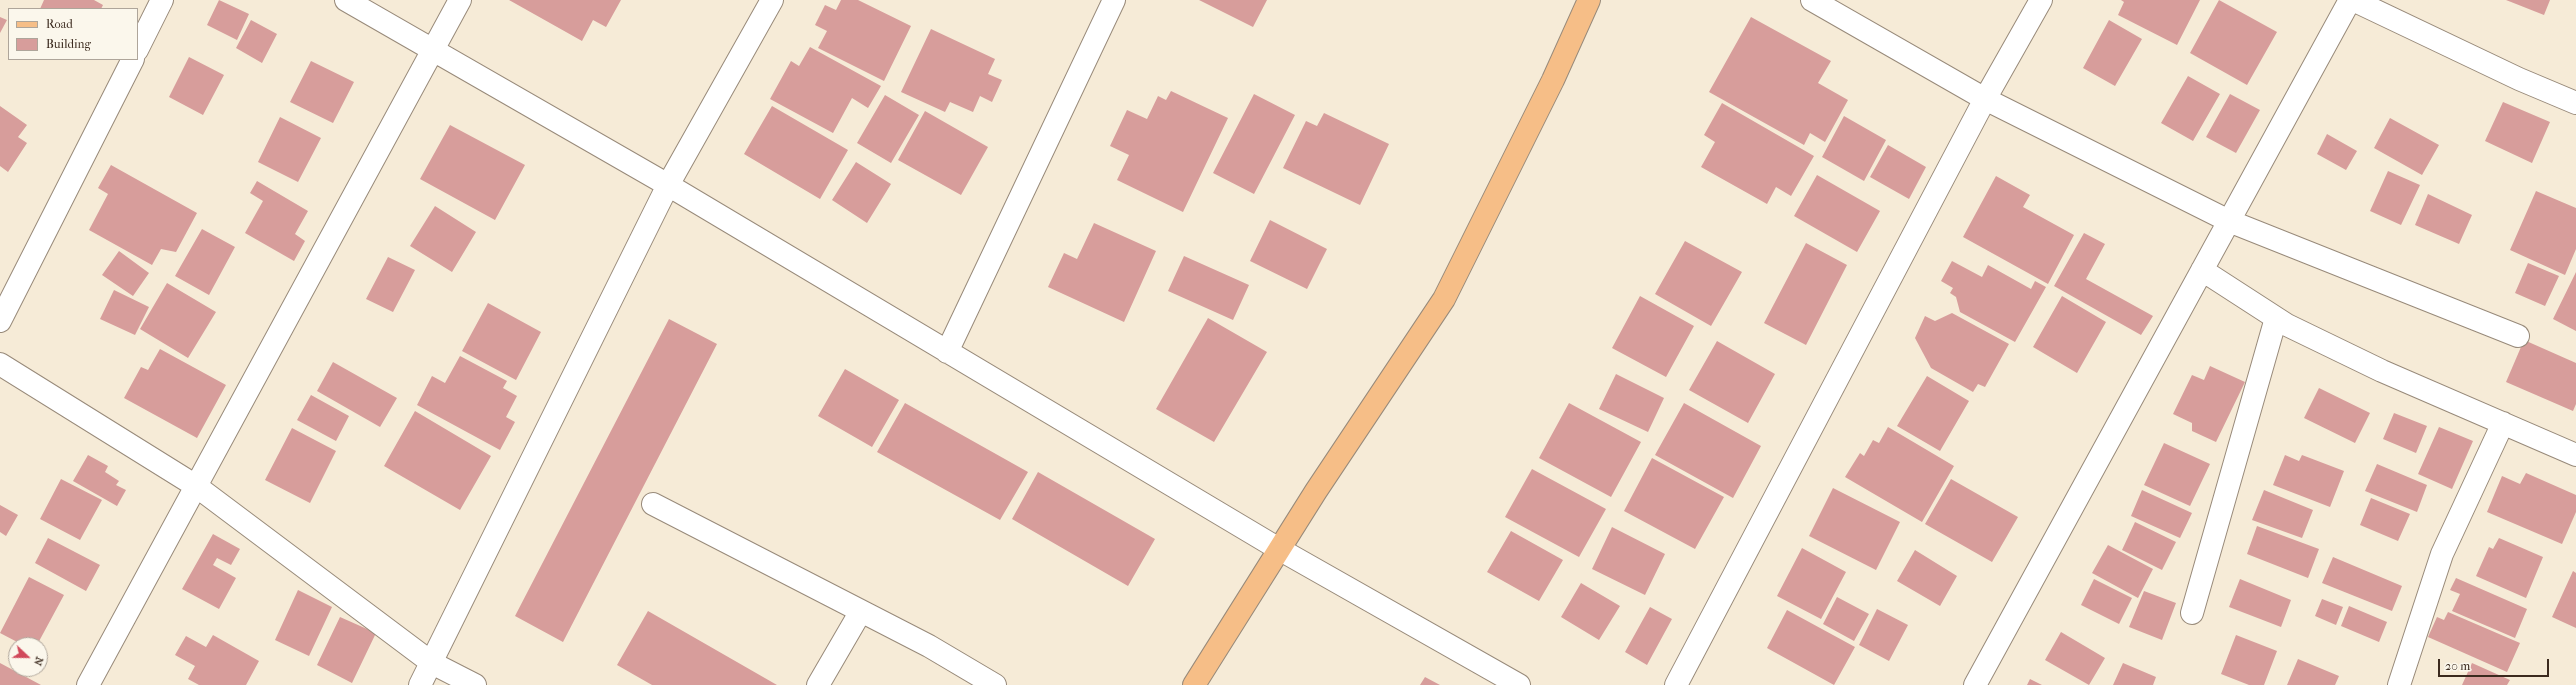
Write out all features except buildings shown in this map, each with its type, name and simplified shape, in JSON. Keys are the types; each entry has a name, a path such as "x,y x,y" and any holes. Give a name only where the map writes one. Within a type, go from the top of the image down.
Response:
{"main road":[{"path":"1194,685 1279,549 1444,299 1553,80 1589,0"}],"street":[{"path":"138,48 162,0"},
{"path":"346,0 431,51 668,185 1279,549 1520,685"},
{"path":"88,685 460,0"},
{"path":"420,685 668,185 772,0"},
{"path":"947,352 1114,0"},
{"path":"1812,0 1985,98 2228,221 2518,336"},
{"path":"1676,685 1985,98 2041,0"},
{"path":"1974,685 2350,0"},
{"path":"2353,0 2518,79 2576,103"},
{"path":"0,321 131,60"},
{"path":"2202,270 2287,325 2382,371 2576,455"},
{"path":"2192,613 2276,318"},
{"path":"0,364 196,486 432,663 475,685"},
{"path":"2399,685 2442,554 2503,423"},
{"path":"653,504 861,610 929,646 995,685"},
{"path":"818,685 861,610"}]}
